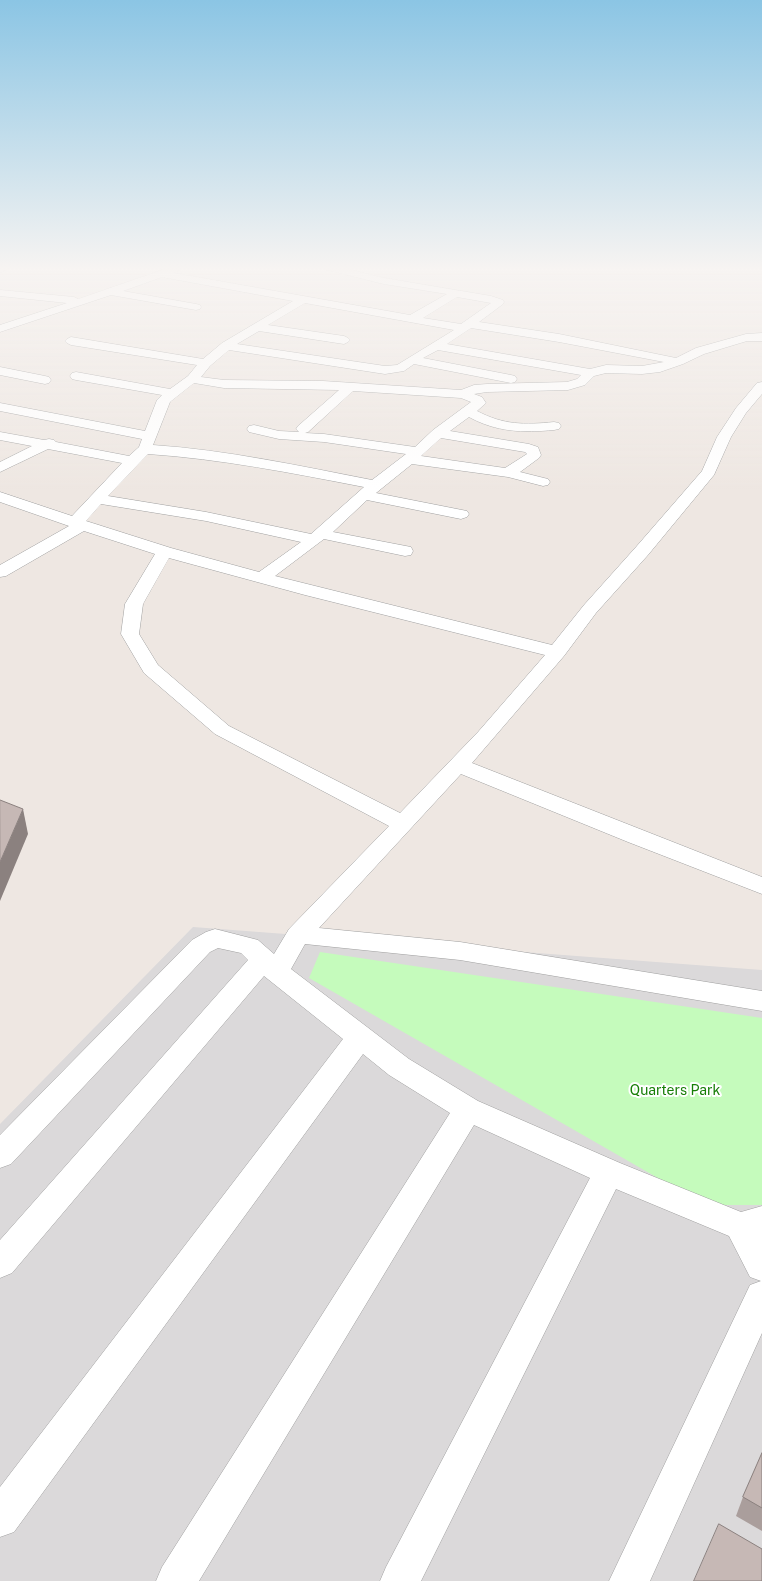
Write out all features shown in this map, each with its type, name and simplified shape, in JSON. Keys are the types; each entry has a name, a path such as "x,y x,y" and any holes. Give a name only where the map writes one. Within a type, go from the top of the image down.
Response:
{"street":[{"path":"71,341 206,363"},
{"path":"0,572 79,524 97,499 148,443 164,400 171,393 192,379 206,363 234,341"},
{"path":"226,346 385,370 400,368 446,341"},
{"path":"572,341 679,361"},
{"path":"438,346 590,373 606,370 642,370 660,368 706,349 736,341"},
{"path":"412,360 546,386"},
{"path":"0,371 45,380"},
{"path":"463,394 474,390 487,388 568,386 580,382 590,373"},
{"path":"76,376 171,393"},
{"path":"192,379 224,384 323,385 463,394 477,400 479,403 470,412 461,416 438,433 414,456 370,490 318,537 262,578"},
{"path":"0,1263 270,965 485,736 557,652 590,609 642,551 709,472 724,437 741,411 762,386"},
{"path":"303,429 350,387"},
{"path":"0,407 86,424 148,443 188,452 259,462 461,514"},
{"path":"470,412 487,422 509,427 527,429 554,426"},
{"path":"0,468 86,424"},
{"path":"254,429 279,435 324,438 508,473 544,482"},
{"path":"438,433 533,450 534,455 508,473"},
{"path":"0,436 132,462"},
{"path":"0,497 165,551 262,578 557,652"},
{"path":"97,499 200,515 318,537 405,551"},
{"path":"165,551 134,604 130,634 151,669 222,730 403,824"},
{"path":"458,764 636,837 762,886"},
{"path":"298,935 460,951 762,1001"},
{"path":"0,1155 201,946 215,938 250,946 270,965 399,1067 468,1109 610,1172 751,1223 762,1267"},
{"path":"0,1518 360,1037"},
{"path":"176,1581 468,1109"},
{"path":"400,1581 610,1172"},
{"path":"629,1581 762,1296"}],"shaded area":[{"path":"193,927 762,970 762,1581 0,1581 0,1124"}],"green space":[{"name":"Quarters Park","path":"320,952 762,1018 762,1205 705,1205 309,978"}],"building":[{"path":"0,800 23,809 0,862"},
{"path":"762,1453 762,1508 743,1497"},
{"path":"719,1524 762,1549 762,1581 694,1581"}]}
